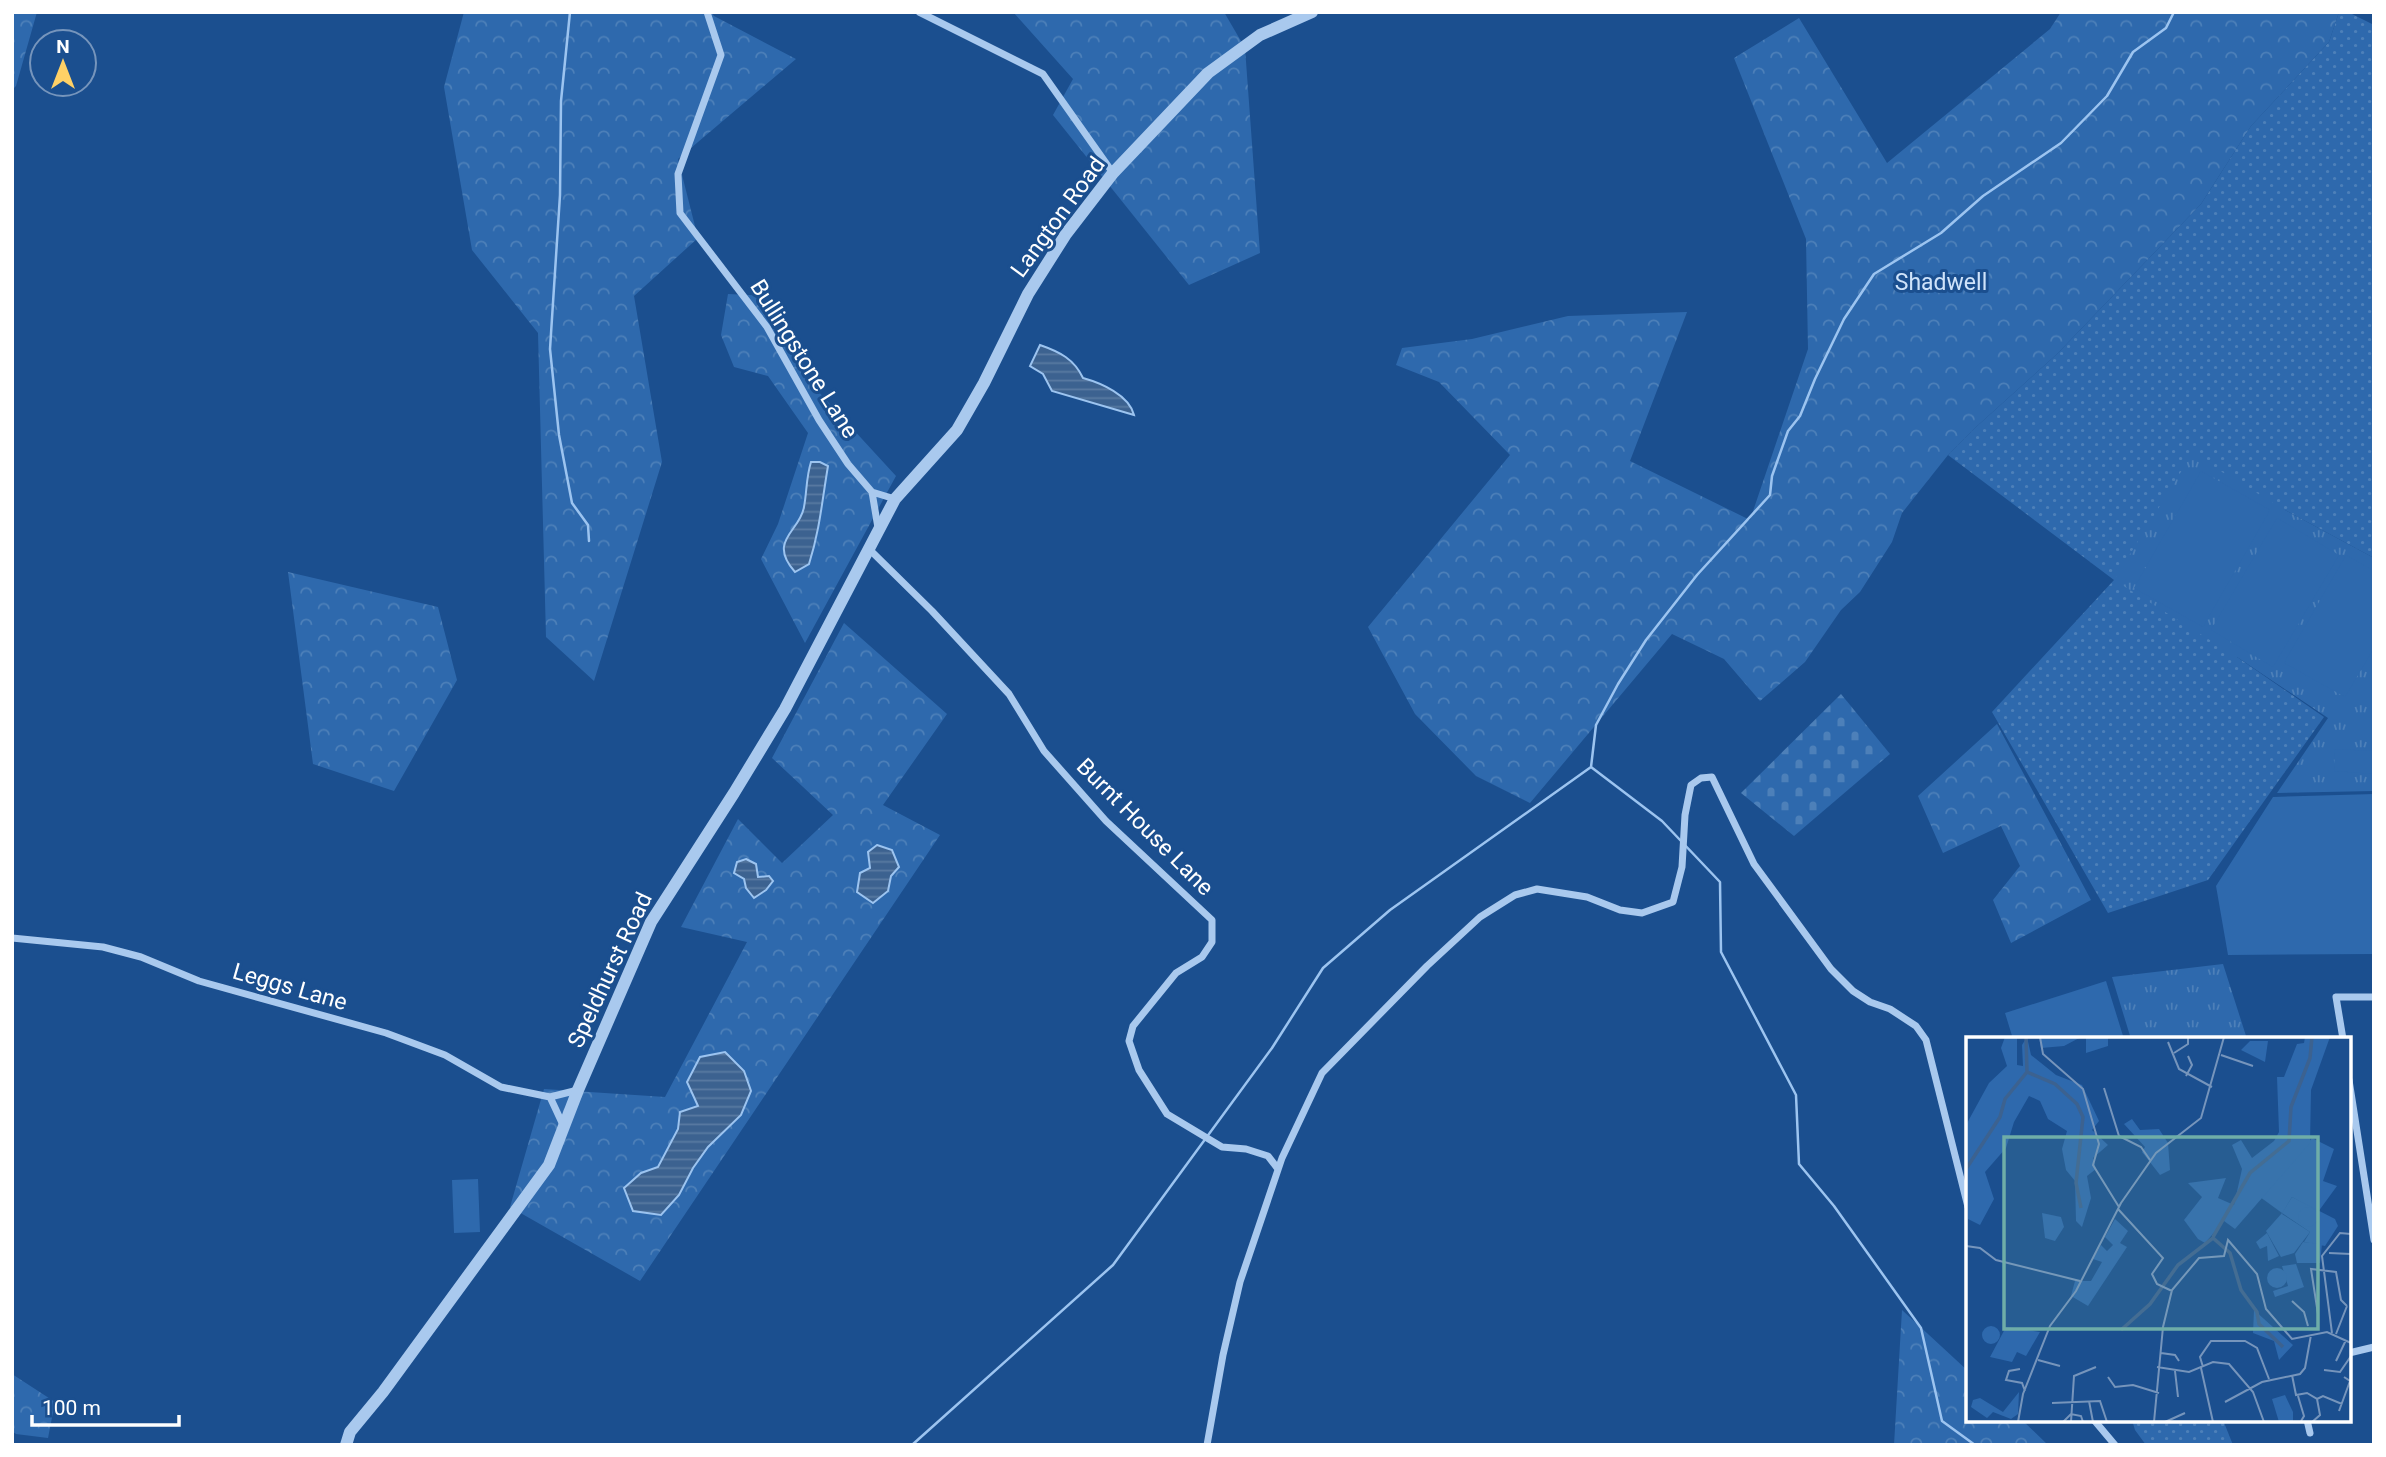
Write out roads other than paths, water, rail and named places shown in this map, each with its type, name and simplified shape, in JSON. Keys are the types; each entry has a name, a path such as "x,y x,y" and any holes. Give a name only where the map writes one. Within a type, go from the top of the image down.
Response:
{"street":[{"name":"Bullingstone Lane","path":"707,12 721,55 678,174 680,214 766,327 819,420 848,464 872,492"},
{"path":"919,12 1043,74 1113,173"},
{"name":"Langton Road","path":"895,499 957,430 984,383 1028,294 1053,253 1113,173 1208,74 1260,35 1312,12"},
{"path":"878,528 872,492 895,499"},
{"name":"Speldhurst Road","path":"346,1445 350,1432 383,1392 549,1165 578,1090 651,922 785,709 895,499"},
{"name":"Burnt House Lane","path":"868,548 932,611 1009,694 1044,751 1106,821 1212,920 1212,942 1202,957 1176,973 1133,1026 1129,1041 1139,1070 1167,1114 1222,1147 1246,1149 1268,1156 1278,1170"},
{"path":"1207,1445 1223,1355 1241,1282 1278,1170 1322,1073 1418,975 1480,917 1515,895 1537,888 1587,897 1620,910 1642,913 1673,902 1682,867 1685,815 1691,785 1701,778 1712,778 1754,864 1831,970 1853,991 1870,1002 1890,1009 1916,1026 1926,1040 1966,1199"},
{"name":"Leggs Lane","path":"12,938 103,947 141,957 200,981 386,1033 445,1055 500,1087 551,1097 578,1090"},
{"path":"2343,1037 2336,998 2374,997"},
{"path":"2351,1093 2374,1240"},
{"path":"551,1097 565,1128"},
{"path":"2351,1353 2374,1347"},
{"path":"2096,1422 2115,1445"},
{"path":"2308,1422 2311,1433"}],"waterway":[{"path":"570,12 561,101 560,195 550,349 559,435 572,503 588,525 589,541"},
{"path":"1591,767 1596,725 1646,640 1697,575 1770,495 1772,476 1788,431 1800,416 1844,319 1874,274 1941,233 1983,196 2061,143 2107,96 2133,52 2166,28 2174,12"},
{"path":"912,1445 1113,1265 1272,1048 1323,968 1390,910 1591,767 1662,821 1720,882 1721,952 1796,1095 1799,1164 1834,1206 1921,1328 1942,1421 1975,1445"}],"park label":[{"name":"Shadwell","path":"1941,282"}]}
